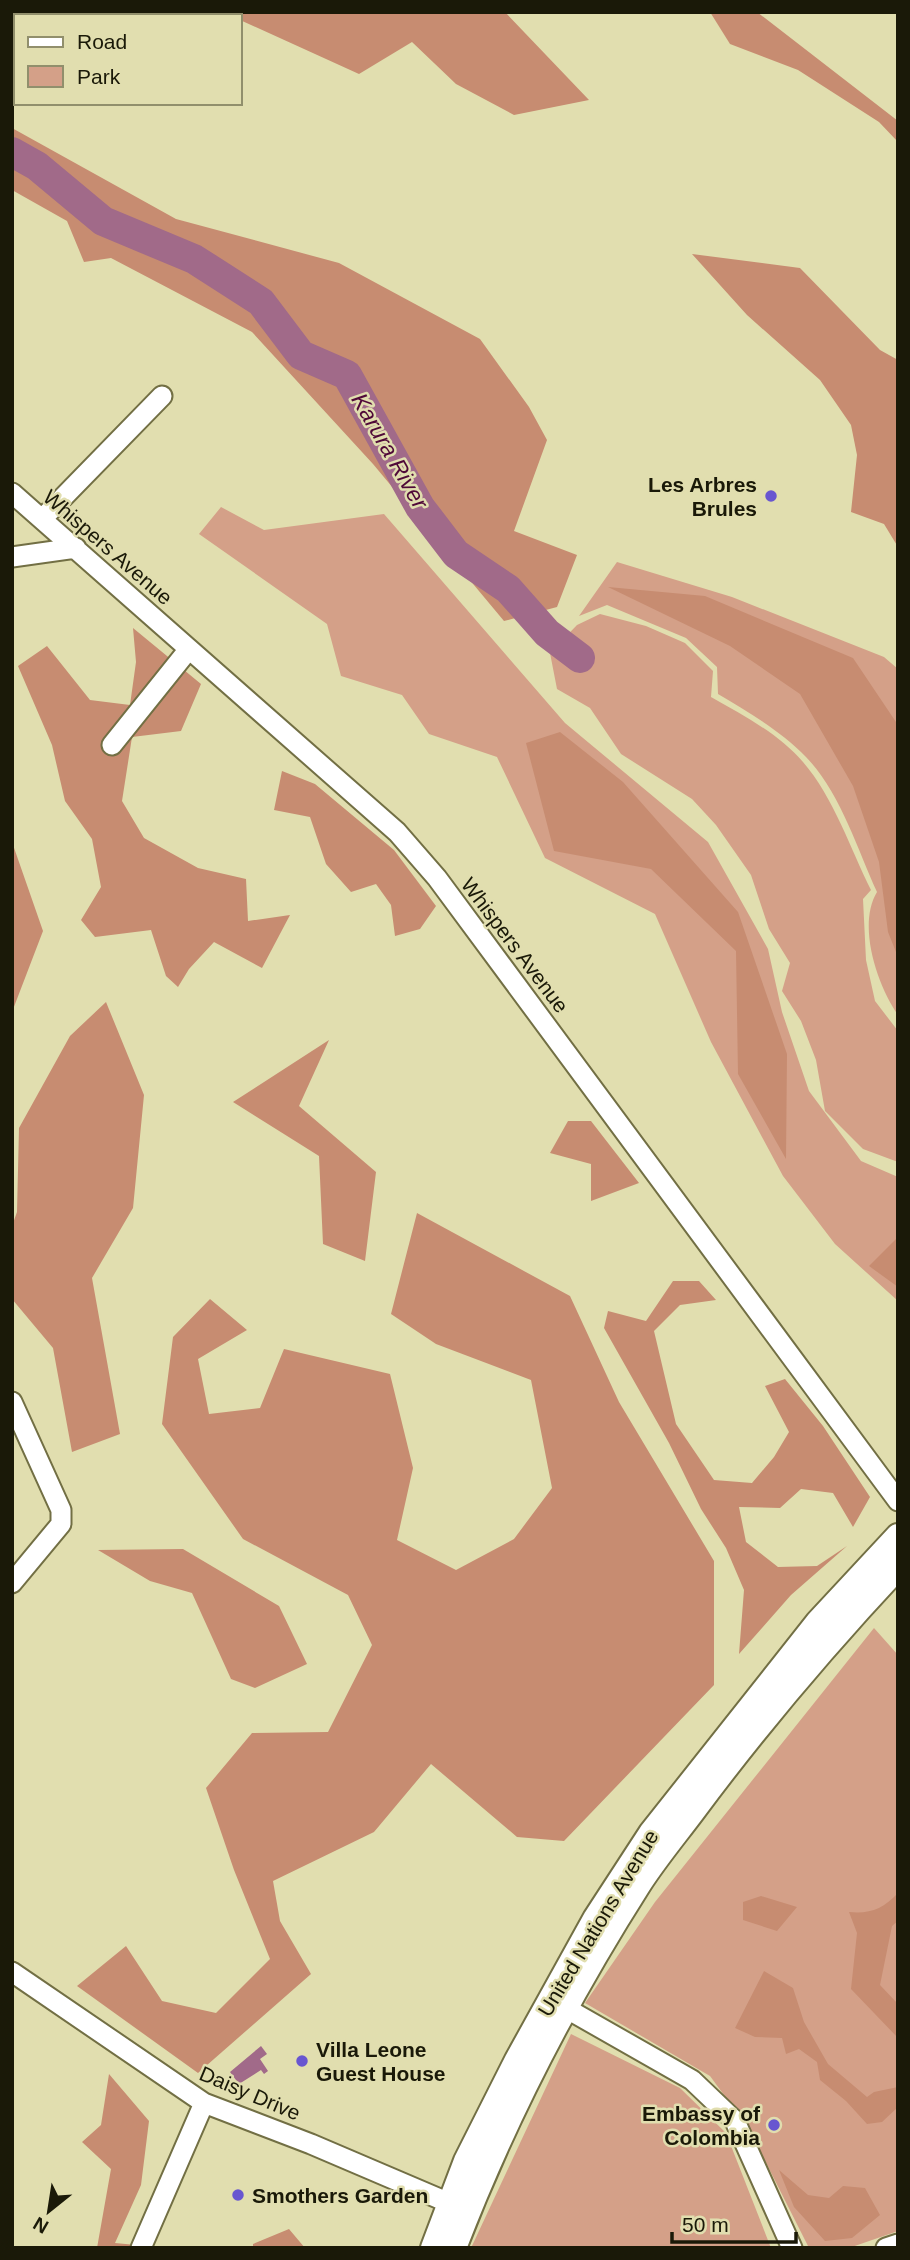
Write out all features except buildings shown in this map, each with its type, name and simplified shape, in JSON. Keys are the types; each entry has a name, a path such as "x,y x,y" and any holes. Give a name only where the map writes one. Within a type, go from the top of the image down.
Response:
{"street":[{"path":"42,519 162,396"},
{"name":"Whispers Avenue","path":"12,493 387,822 437,878 898,1501"},
{"path":"12,557 76,548"},
{"path":"112,745 189,649"},
{"path":"12,1402 61,1510 61,1524 12,1583"},
{"name":"United Nations Avenue","path":"559,2004 596,1919 651,1833 818,1622 898,1536"},
{"name":"United Nations Avenue","path":"433,2248 458,2201 506,2081 640,1883 718,1777 818,1654 898,1567"},
{"name":"Daisy Drive","path":"12,1972 204,2103 458,2201"},
{"path":"559,2004 692,2080 727,2112 746,2143 792,2248"},
{"path":"141,2248 204,2103"},
{"name":"United Nations Avenue","path":"454,2248 458,2201"},
{"path":"886,2248 898,2244"}],"green space":[{"path":"221,507 264,530 384,514 565,723 708,842 768,949 782,1012 809,1091 861,1161 898,1177 898,1301 835,1244 783,1176 711,1042 655,914 545,858 497,757 429,734 402,695 341,676 327,624 199,534"},
{"path":"617,562 732,597 884,657 898,669 898,1015 883,988 869,938 871,906 877,892 847,821 829,787 806,757 786,739 718,694 717,667 686,638 607,605 579,616"},
{"path":"600,614 646,626 685,643 713,671 711,697 760,726 793,752 814,776 833,807 871,890 863,899 866,960 875,1001 898,1031 898,1162 863,1149 825,1111 816,1060 801,1021 782,991 790,963 769,929 751,875 716,825 692,799 621,754 590,708 557,689 550,653 577,625"},
{"path":"874,1628 898,1655 898,2231 849,2248 809,2248 749,2129 710,2076 585,2003 655,1902"},
{"path":"571,2034 680,2088 726,2133 771,2248 471,2248"}],"shaded area":[{"path":"12,12 166,12 164,14"},
{"path":"223,12 505,12 589,100 514,115 456,84 412,42 359,74 242,21 242,14"},
{"path":"710,12 757,12 898,121 898,142 879,122 798,70 730,44"},
{"path":"12,128 176,219 339,263 480,339 529,407 547,440 514,531 577,555 557,607 504,621 373,464 252,332 111,258 84,262 67,221 12,190"},
{"path":"692,254 800,268 880,350 898,360 898,547 884,524 851,512 857,455 851,425 820,380 747,315"},
{"path":"608,587 705,596 853,658 898,725 898,957 888,932 879,862 853,786 800,694 730,646"},
{"path":"133,628 201,684 181,731 132,737 122,801 144,838 198,868 246,879 248,921 290,915 262,968 214,942 189,969 178,987 166,976 151,930 95,937 81,920 101,887 92,839 65,801 52,745 18,666 47,646 90,700 130,705 136,662"},
{"path":"560,732 623,782 738,912 787,1054 786,1159 738,1074 736,951 651,869 554,851 526,743"},
{"path":"282,771 315,784 394,850 436,906 420,929 395,936 391,905 376,884 351,892 326,864 310,817 274,810"},
{"path":"12,842 43,931 12,1012"},
{"path":"106,1002 144,1095 133,1208 92,1278 120,1434 72,1452 53,1348 12,1299 12,1226 17,1212 19,1128 70,1036"},
{"path":"329,1040 299,1106 376,1172 365,1261 323,1244 319,1156 233,1102"},
{"path":"568,1121 591,1121 639,1183 591,1201 591,1164 550,1153"},
{"path":"417,1213 570,1296 619,1402 714,1561 714,1685 564,1841 517,1837 431,1764 374,1832 273,1881 280,1921 311,1974 198,2073 77,1986 126,1946 162,2001 216,2013 270,1959 234,1870 206,1788 252,1733 328,1732 372,1645 348,1595 243,1539 162,1424 173,1337 210,1299 247,1330 198,1359 209,1414 260,1408 284,1349 390,1374 413,1468 397,1540 456,1570 514,1539 552,1488 531,1380 436,1344 391,1314"},
{"path":"898,1237 898,1287 869,1266"},
{"path":"673,1281 699,1281 716,1300 680,1305 654,1331 676,1424 714,1480 752,1483 774,1457 789,1432 765,1386 785,1379 823,1426 870,1497 853,1527 833,1493 801,1489 780,1508 739,1507 746,1542 778,1567 817,1566 847,1546 791,1595 739,1654 744,1590 726,1548 701,1509 669,1443 604,1328 608,1311 646,1321"},
{"path":"183,1549 279,1606 307,1664 255,1688 231,1679 192,1593 150,1581 98,1550"},
{"path":"898,1893 898,1921 892,1926 880,1985 898,2004 898,2038 851,1989 857,1933 849,1912 876,1909"},
{"path":"761,1896 797,1907 777,1931 743,1920 743,1902"},
{"path":"764,1971 793,1988 804,2022 828,2064 867,2097 874,2092 898,2087 898,2107 882,2122 867,2124 846,2101 820,2080 817,2062 799,2049 786,2054 782,2038 755,2037 735,2028"},
{"path":"261,2046 267,2054 260,2059 268,2071 264,2074 261,2070 239,2084 230,2072"},
{"path":"109,2074 149,2121 141,2185 115,2243 168,2248 97,2248 111,2169 82,2142 101,2125"},
{"path":"779,2170 808,2195 829,2198 843,2186 865,2188 880,2215 852,2238 825,2241 794,2207"},
{"path":"289,2229 305,2248 253,2248 253,2244"}],"waterway":[{"name":"Karura River","path":"12,152 37,166 103,221 194,259 261,302 301,355 347,375 420,507 456,554 508,589 547,633 580,658"}],"place":[{"name":"Les Arbres Brules","path":"771,496"},
{"name":"Villa Leone Guest House","path":"302,2061"},
{"name":"Embassy of Colombia","path":"774,2125"},
{"name":"Smothers Garden","path":"238,2195"}]}
